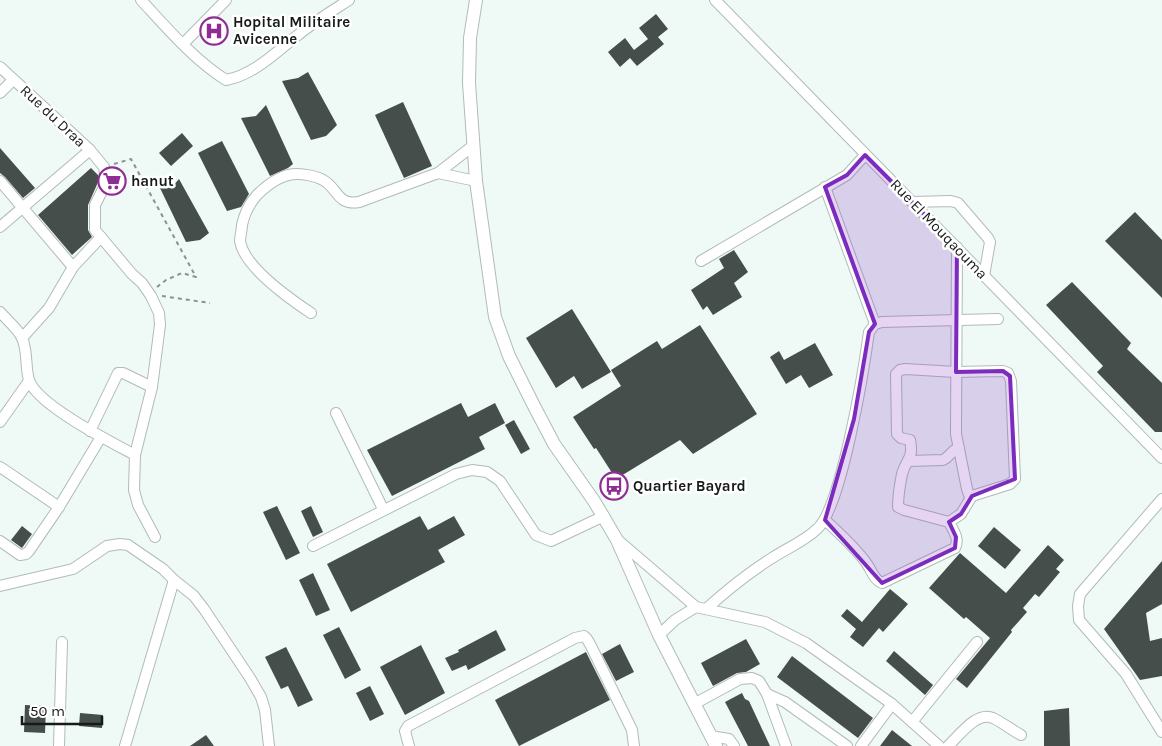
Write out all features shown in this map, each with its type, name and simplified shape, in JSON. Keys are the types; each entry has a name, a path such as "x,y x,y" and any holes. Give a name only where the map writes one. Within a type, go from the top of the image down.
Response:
{"main road":[{"path":"476,0 468,63 476,181 495,317 510,356 554,444 604,516 617,540 660,634 713,741"}],"street":[{"path":"141,0 183,44 214,72 226,80 239,78 251,71 313,24 349,0"},
{"path":"183,44 226,0"},
{"name":"Rue El Mouqaouma","path":"715,0 1162,458"},
{"name":"Rue du Draa","path":"0,67 90,150 104,167"},
{"path":"0,93 14,80"},
{"path":"311,313 256,269 243,249 240,240 243,218 253,200 267,186 285,176 296,174 323,180 342,200 351,203 359,202 438,173 474,145"},
{"path":"0,227 90,150"},
{"path":"701,261 847,175 866,155"},
{"path":"104,167 105,185 95,205 96,230 132,274 142,283 159,313 160,325 152,387 135,455 134,490 135,498 155,537"},
{"path":"438,173 476,181"},
{"path":"0,181 73,267"},
{"path":"825,187 875,324"},
{"path":"912,202 951,201 958,204 990,242 984,276"},
{"path":"22,338 49,308 73,267 100,237"},
{"path":"957,247 956,434 967,490 969,495 972,496"},
{"path":"0,312 22,338 29,381 35,392 90,431 135,455"},
{"path":"660,634 674,620 701,608 770,559 817,530 826,520 836,490 854,419 869,332 875,324 882,322 998,319"},
{"path":"900,370 1003,371 1008,373 1010,376 1015,480 1010,484 972,496 961,514 949,522 898,507 902,474 909,461 911,457 910,440 901,438 897,434 896,374 900,370"},
{"path":"90,431 118,373 123,372 152,387"},
{"path":"0,422 29,381"},
{"path":"336,413 383,509"},
{"path":"0,541 20,555 26,554 59,507 101,437"},
{"path":"909,461 943,460 947,458 950,452 959,448"},
{"path":"0,467 59,507"},
{"path":"313,546 383,509 456,474 472,470 487,472 500,481 536,535 551,540 604,516"},
{"path":"1162,499 1080,594 1078,606 1079,620 1126,674 1162,732"},
{"path":"826,520 857,551 877,581 882,583 955,548 957,543 956,537 949,522"},
{"path":"617,540 701,608 765,622 806,643 892,704 939,746"},
{"path":"0,586 73,569 107,546 128,545 163,569 194,596 204,609 261,697 265,710 268,746"},
{"path":"125,746 174,580"},
{"path":"409,746 405,731 408,726 575,638 584,636 588,639 632,730 634,746"},
{"path":"59,746 62,642"},
{"path":"912,722 977,642"},
{"path":"694,704 740,679 752,678 760,682 768,694 786,746"},
{"path":"768,694 785,702 847,746"},
{"path":"861,746 892,704"},
{"path":"948,746 975,720 985,717 991,717 1021,735"},
{"path":"713,741 729,739 734,746"}],"path":[{"path":"104,167 131,159 196,277 182,273 166,280 149,293"},
{"path":"149,293 210,304"}],"highlighted area":[{"path":"865,155 957,247 956,372 1003,371 1010,376 1015,479 972,496 961,514 949,522 956,537 955,548 882,583 825,520 854,419 869,332 875,324 825,187 847,175"}],"building":[{"path":"656,14 668,29 658,37 664,44 637,66 630,58 620,67 608,52 625,38 634,50 648,39 639,28"},
{"path":"308,72 337,125 326,136 311,140 282,81 298,78"},
{"path":"403,102 432,166 404,178 375,115"},
{"path":"266,105 293,164 270,176 241,118 256,116"},
{"path":"182,133 193,146 171,166 159,153"},
{"path":"222,141 249,194 241,207 227,211 198,153"},
{"path":"0,148 35,188 23,198 0,173"},
{"path":"91,168 98,175 99,180 88,205 88,230 92,237 72,255 38,215"},
{"path":"179,179 209,233 200,240 186,242 160,188 173,186"},
{"path":"1135,212 1162,240 1162,298 1105,241"},
{"path":"734,250 748,272 734,283 742,297 713,315 707,306 703,310 691,290 724,268 719,259"},
{"path":"1072,282 1131,343 1127,349 1162,383 1162,432 1155,432 1097,372 1103,366 1046,305"},
{"path":"572,309 611,372 582,389 574,376 556,388 526,338"},
{"path":"700,325 757,414 693,454 680,440 616,479 573,417 621,386 611,370 657,341 662,349"},
{"path":"815,343 833,375 809,388 801,375 786,384 770,357 779,351 784,360"},
{"path":"461,403 468,417 495,403 505,423 479,437 485,449 392,496 367,450"},
{"path":"514,420 530,449 521,454 505,425"},
{"path":"277,506 300,553 286,560 263,512"},
{"path":"311,506 323,532 313,537 301,511"},
{"path":"420,516 428,530 454,516 465,535 438,550 445,562 351,612 327,564"},
{"path":"22,526 32,534 22,548 11,540"},
{"path":"994,527 1021,550 1005,569 978,546"},
{"path":"1048,545 1064,560 1056,569 1060,572 1039,597 1035,594 1023,608 1027,612 967,688 956,679 990,638 966,617 964,619 929,588 960,553 1006,593"},
{"path":"1162,561 1162,604 1146,613 1150,641 1162,638 1162,676 1140,680 1104,629"},
{"path":"313,573 330,610 316,616 299,580"},
{"path":"890,589 908,604 883,632 879,628 863,647 850,637 856,629 841,616 847,609 862,622"},
{"path":"339,627 361,670 345,679 323,635"},
{"path":"496,630 506,650 468,670 466,665 452,671 445,658"},
{"path":"746,639 760,664 746,672 737,673 713,686 701,663"},
{"path":"620,644 634,672 616,681 602,654"},
{"path":"421,645 445,693 405,715 380,667"},
{"path":"286,647 313,700 298,707 288,686 281,689 265,657"},
{"path":"894,651 933,685 925,695 886,661"},
{"path":"586,652 610,700 519,746 495,700"},
{"path":"792,656 873,718 858,738 777,677"},
{"path":"370,686 384,714 370,721 356,693"},
{"path":"742,693 745,699 749,701 770,746 748,746 725,702"},
{"path":"25,705 46,706 45,733 24,732"},
{"path":"1069,708 1070,746 1044,746 1044,711"},
{"path":"80,713 103,715 102,728 79,726"},
{"path":"892,730 912,746 880,746"},
{"path":"206,735 214,746 190,746"}],"place":[{"name":"Hopital Militaire Avicenne","path":"214,31"},
{"name":"hanut","path":"112,181"},
{"name":"Quartier Bayard","path":"614,486"}]}
